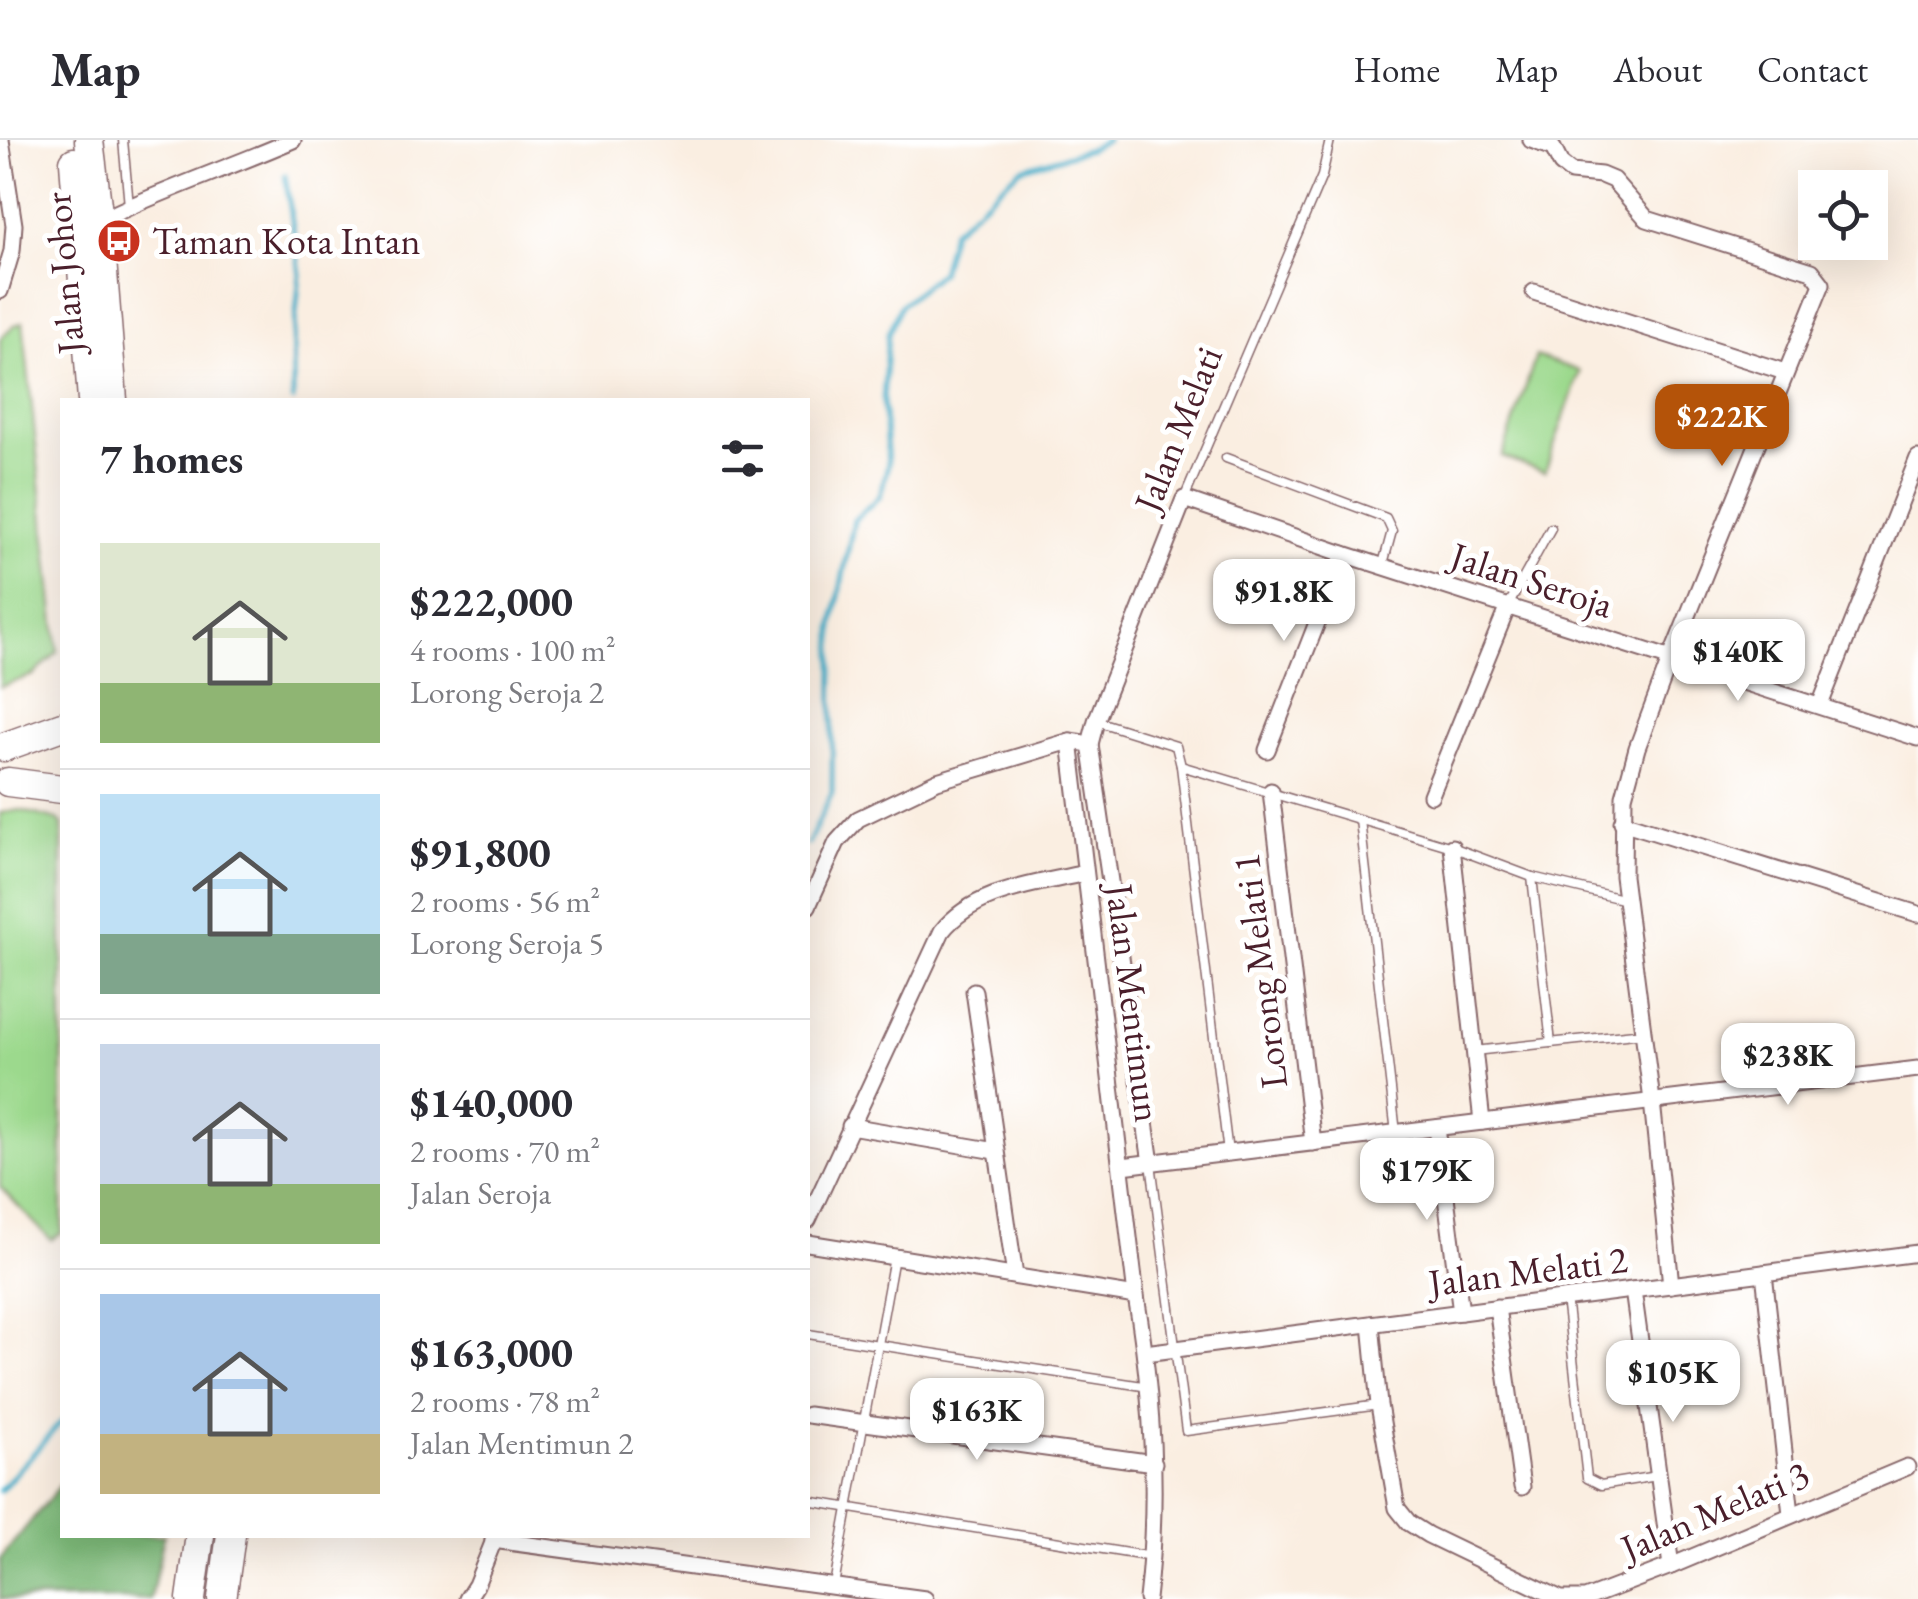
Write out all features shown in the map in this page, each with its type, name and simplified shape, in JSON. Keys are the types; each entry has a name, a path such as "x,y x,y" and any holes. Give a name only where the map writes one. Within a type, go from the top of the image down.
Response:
{"highway":[{"name":"Jalan Johor","path":"72,140 92,398"},
{"name":"Jalan Johor","path":"89,140 113,398"},
{"path":"4,748 60,727"},
{"path":"8,782 60,789"},
{"path":"191,1599 200,1538"},
{"path":"222,1599 230,1538"}],"street":[{"path":"1,140 14,224 12,251 2,280"},
{"path":"99,221 293,140"},
{"path":"1531,140 1548,145 1572,172 1601,174 1614,180 1647,219 1812,271 1821,278 1821,290 1670,660 1630,770 1622,822 1626,900 1672,1285"},
{"path":"1534,292 1785,372"},
{"path":"1820,705 1918,458"},
{"name":"Jalan Seroja","path":"1184,499 1918,738"},
{"name":"Jalan Melati","path":"1151,1162 1090,744 1184,499"},
{"path":"1267,750 1344,554"},
{"path":"1431,795 1508,606"},
{"path":"810,902 837,842 858,819 937,781 1070,741 1090,744"},
{"name":"Jalan Mentimun","path":"1070,741 1150,1387 1154,1464 1147,1599"},
{"name":"Lorong Melati 1","path":"1271,791 1314,1143"},
{"path":"1622,822 1918,914"},
{"path":"1452,848 1482,1122"},
{"path":"810,1216 942,931 955,914 987,896 1086,873"},
{"path":"974,991 1015,1276"},
{"path":"1122,1166 1918,1069"},
{"path":"850,1126 996,1151"},
{"path":"1437,1128 1461,1312"},
{"path":"810,1243 1136,1296"},
{"name":"Jalan Melati 2","path":"1146,1353 1918,1253"},
{"path":"1764,1273 1791,1514"},
{"path":"1632,1290 1671,1566"},
{"path":"1497,1308 1522,1487"},
{"name":"Jalan Melati 3","path":"1371,1324 1379,1405 1397,1508 1409,1523 1428,1535 1561,1599 1585,1599 1907,1467"},
{"path":"810,1415 1154,1464"},
{"path":"467,1599 494,1538 926,1599"}],"lane":[{"path":"123,140 130,206"},
{"name":"Jalan Melati","path":"1184,499 1322,176 1330,140"},
{"path":"1226,458 1386,518 1392,531 1382,566"},
{"path":"1508,606 1551,528"},
{"path":"1096,720 1176,746 1228,1153"},
{"path":"1181,766 1452,848 1532,877 1626,900"},
{"path":"1360,820 1396,1133"},
{"path":"1532,877 1551,1042"},
{"path":"1474,1052 1644,1032"},
{"path":"1151,1162 1186,1431 1379,1405"},
{"path":"834,1585 894,1257"},
{"path":"1566,1298 1587,1478 1601,1485 1657,1476"},
{"path":"810,1334 1150,1387"},
{"path":"810,1502 1152,1558"}],"green space":[{"path":"23,322 58,652 34,675 0,687 0,339"},
{"path":"1536,356 1580,371 1545,472 1502,457"},
{"path":"20,810 60,822 60,1234 51,1240 0,1187 0,813"},
{"path":"60,1485 60,1538 163,1538 151,1599 0,1599 0,1559"}],"waterway":[{"path":"810,840 832,793 833,626 854,520 880,496 888,464 883,400 888,334 901,305 941,272 952,231 1021,169 1107,140"},
{"path":"285,175 300,274 293,342 293,398"},
{"path":"0,1491 60,1423"}],"place":[{"name":"Taman Kota Intan","path":"119,241"}]}
